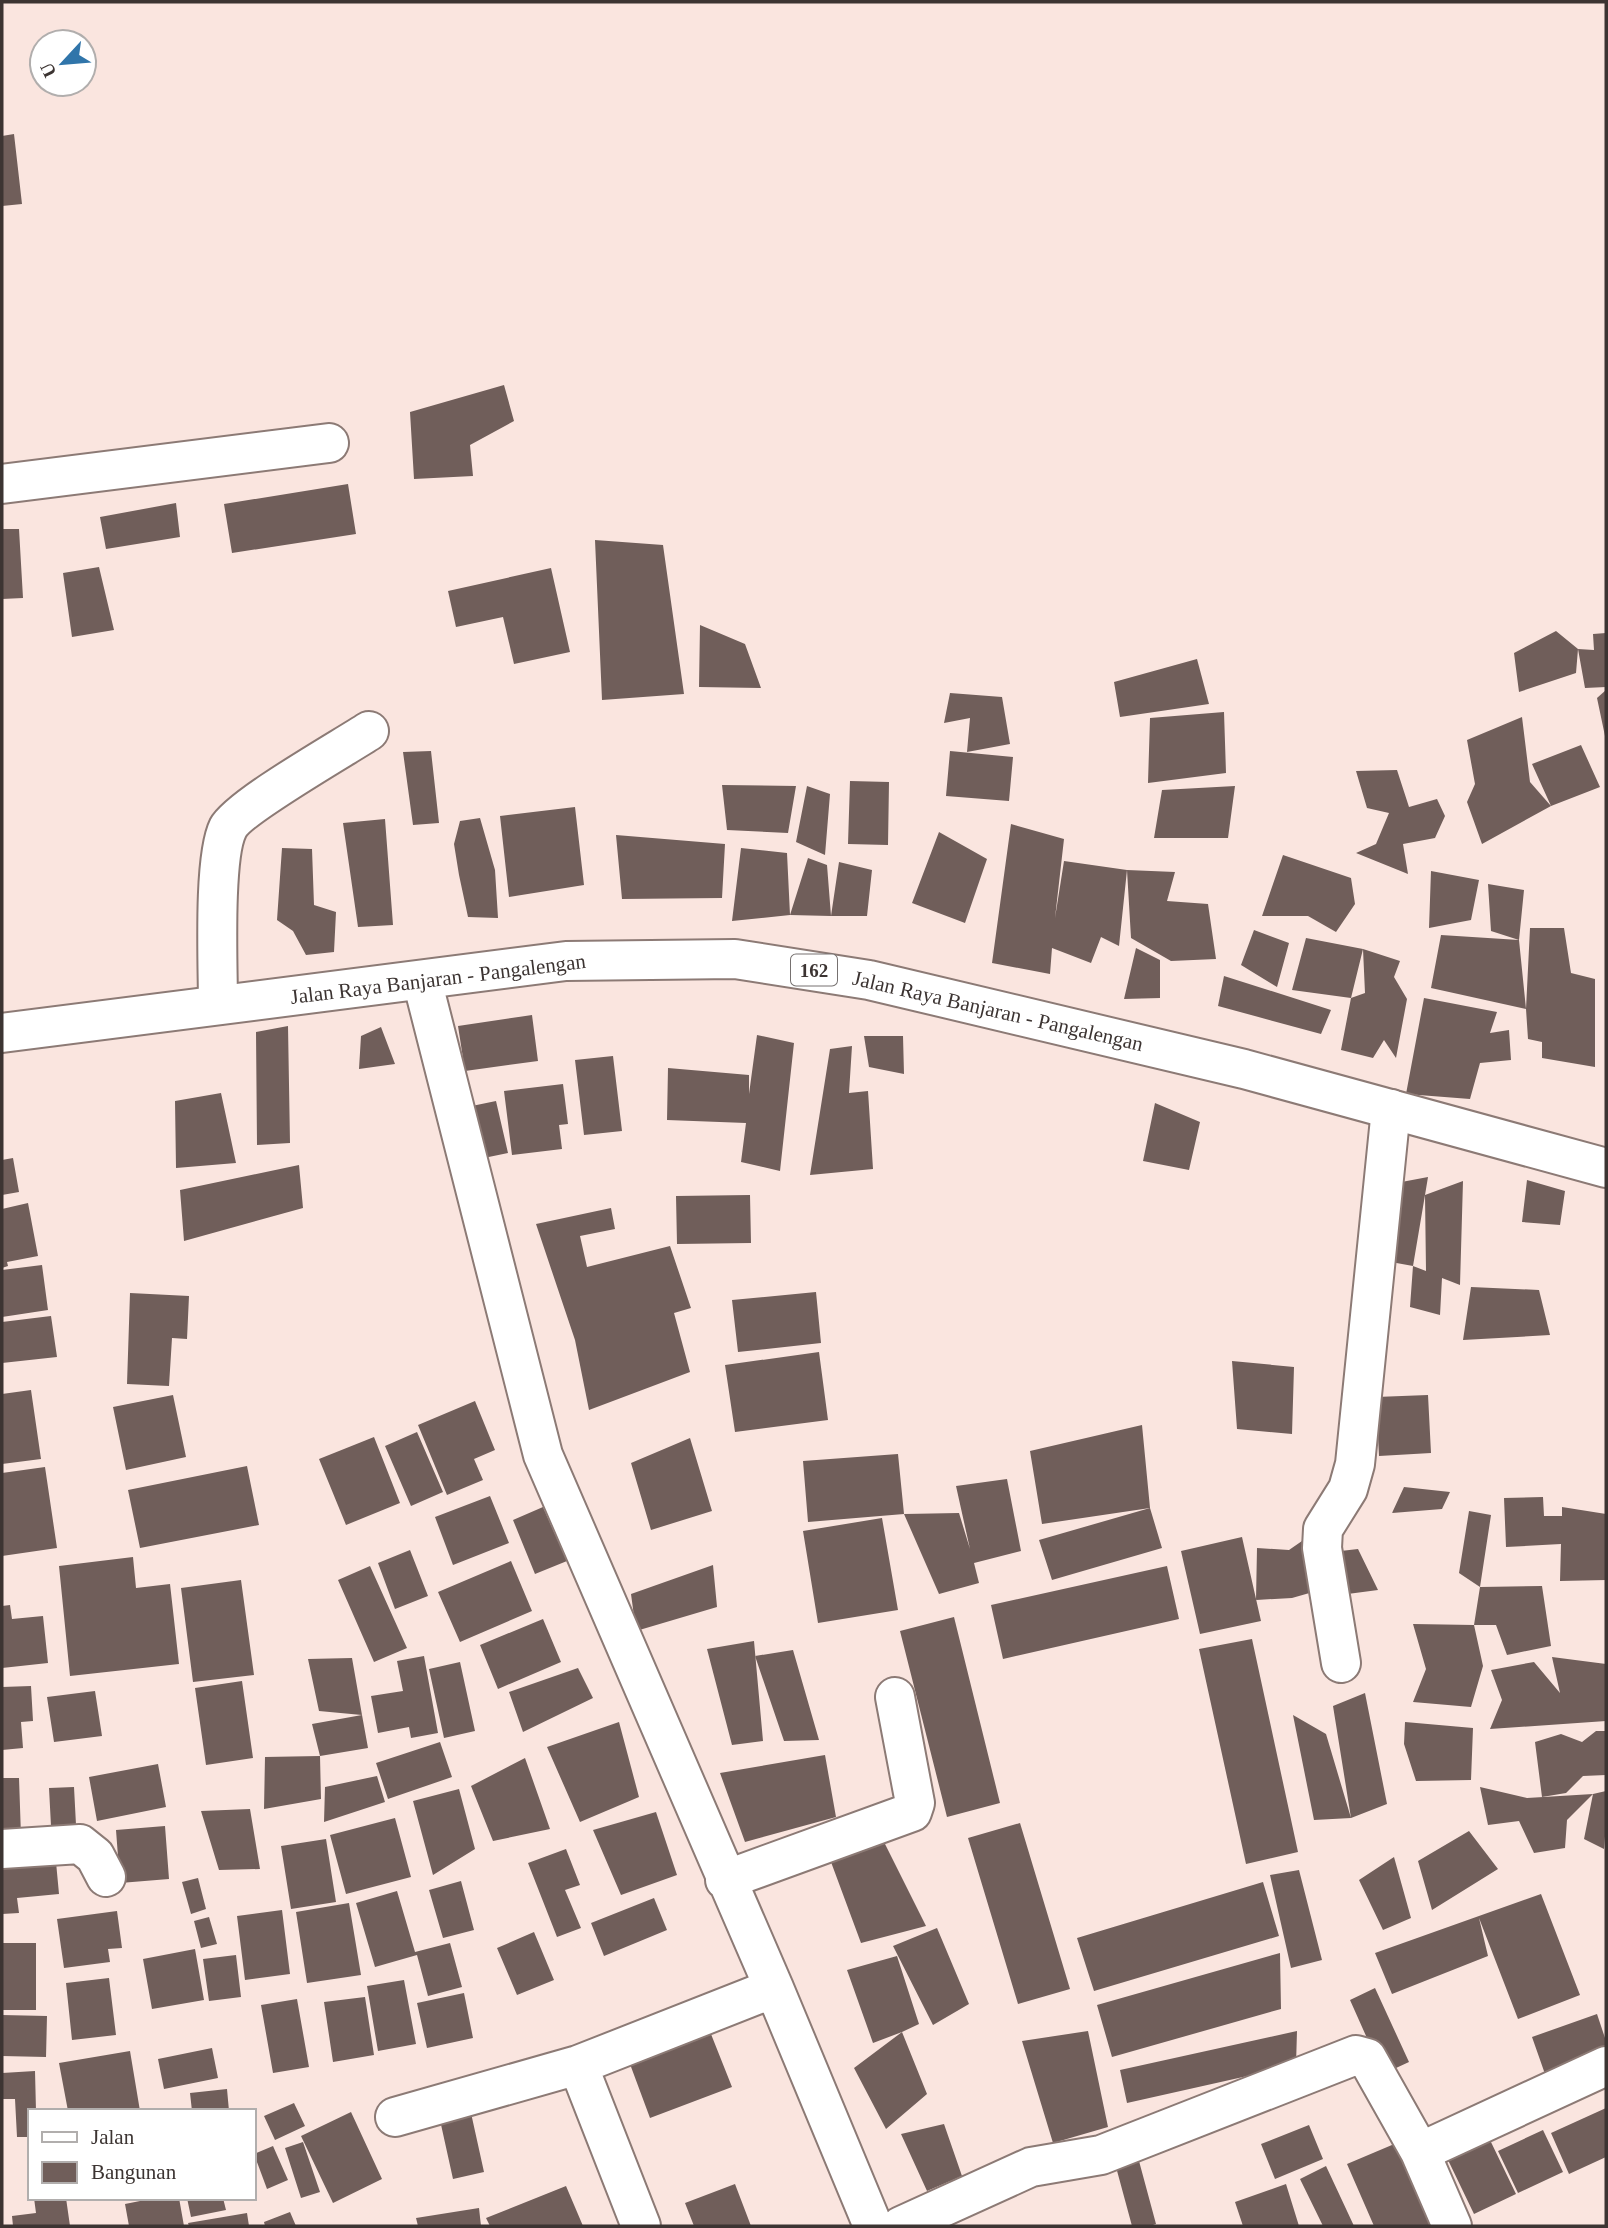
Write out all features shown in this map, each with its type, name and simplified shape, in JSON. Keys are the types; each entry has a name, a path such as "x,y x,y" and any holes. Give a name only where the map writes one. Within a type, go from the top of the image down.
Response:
{"street":[{"path":"2,484 329,443"},
{"path":"218,1005 220,856 228,827 248,808 369,731"},
{"name":"Jalan Raya Banjaran - Pangalengan","path":"2,1033 566,961 735,959 870,980 1244,1069 1606,1168"},
{"path":"422,980 543,1455 774,1988 873,2226"},
{"path":"1341,1663 1322,1548 1323,1529 1348,1489 1355,1464 1391,1109"},
{"path":"725,1880 912,1812 915,1803 895,1698"},
{"path":"2,1849 80,1844 95,1856 106,1877"},
{"path":"395,2117 578,2065 774,1988"},
{"path":"901,2226 1031,2167 1101,2155 1356,2056 1367,2058 1420,2152 1452,2226"},
{"path":"578,2065 641,2226"},
{"path":"1420,2152 1606,2066"}],"building":[{"path":"14,134 22,204 2,206 2,136"},
{"path":"504,385 514,421 470,445 473,476 414,479 410,412"},
{"path":"348,484 356,534 232,553 224,504"},
{"path":"176,503 180,537 106,549 100,517"},
{"path":"2,529 19,529 23,598 2,599"},
{"path":"595,540 663,545 684,694 602,700"},
{"path":"99,567 114,630 72,637 63,573"},
{"path":"551,568 570,652 514,664 503,617 456,627 448,591"},
{"path":"700,625 745,644 761,688 699,687"},
{"path":"1556,631 1578,649 1576,673 1519,692 1514,653"},
{"path":"1606,633 1606,687 1585,688 1578,649 1594,650 1593,634"},
{"path":"1197,659 1209,704 1120,717 1114,682"},
{"path":"1606,690 1606,736 1605,736 1597,698"},
{"path":"950,693 1002,697 1010,744 967,752 970,718 944,723"},
{"path":"1224,712 1226,773 1148,783 1150,718"},
{"path":"1522,717 1530,782 1551,806 1482,844 1467,802 1475,784 1467,740"},
{"path":"1581,745 1600,787 1551,806 1532,764"},
{"path":"431,751 439,823 413,825 403,752"},
{"path":"950,751 1013,757 1009,801 946,796"},
{"path":"1397,770 1409,807 1437,799 1445,816 1435,838 1403,844 1408,874 1356,853 1376,844 1389,813 1367,808 1356,771"},
{"path":"850,781 889,782 888,845 848,844"},
{"path":"722,785 796,786 788,833 727,830"},
{"path":"807,786 830,794 825,855 796,842"},
{"path":"1235,786 1228,838 1154,838 1162,790"},
{"path":"575,807 584,885 509,897 500,816"},
{"path":"480,818 495,870 498,918 468,917 459,875 454,844 460,821"},
{"path":"385,819 393,925 358,927 343,823"},
{"path":"1011,824 1064,839 1055,918 1064,861 1127,870 1119,946 1101,937 1091,963 1052,948 1050,974 992,963"},
{"path":"939,832 987,859 965,923 912,903"},
{"path":"616,835 725,844 722,898 622,899"},
{"path":"282,848 312,849 314,905 336,912 334,952 306,955 293,931 277,920"},
{"path":"741,848 787,853 790,915 732,921"},
{"path":"1283,855 1351,878 1355,904 1336,932 1308,916 1262,916"},
{"path":"808,858 827,865 831,916 790,915"},
{"path":"839,862 872,870 867,916 831,916"},
{"path":"1127,870 1175,872 1167,901 1208,904 1216,959 1171,961 1131,938"},
{"path":"1431,871 1479,880 1471,920 1429,928"},
{"path":"1488,884 1524,890 1519,940 1491,931"},
{"path":"1530,928 1564,928 1571,973 1595,979 1595,1067 1542,1058 1542,1042 1528,1039 1526,1009"},
{"path":"1254,930 1289,943 1277,987 1241,965"},
{"path":"1441,935 1519,940 1526,1009 1431,988"},
{"path":"1306,938 1363,949 1351,998 1292,990"},
{"path":"1136,948 1160,960 1160,998 1124,999"},
{"path":"1363,949 1400,961 1394,977 1407,999 1396,1058 1384,1040 1373,1058 1341,1050 1351,998 1365,993"},
{"path":"1224,976 1331,1010 1321,1034 1218,1006"},
{"path":"1424,998 1497,1012 1490,1033 1509,1030 1511,1060 1480,1063 1470,1099 1406,1094"},
{"path":"532,1015 538,1061 465,1071 458,1026"},
{"path":"288,1026 290,1143 257,1145 256,1032"},
{"path":"381,1027 395,1064 359,1069 361,1036"},
{"path":"757,1035 794,1043 780,1171 741,1162 746,1123 667,1120 668,1068 749,1075 749,1094"},
{"path":"864,1036 903,1036 904,1074 869,1067"},
{"path":"852,1046 849,1093 868,1091 873,1169 810,1175 830,1049"},
{"path":"613,1056 622,1131 584,1135 575,1060"},
{"path":"563,1084 568,1124 559,1125 562,1149 512,1155 504,1091"},
{"path":"221,1093 236,1163 176,1168 175,1101"},
{"path":"496,1101 508,1153 479,1159 467,1107"},
{"path":"1155,1103 1200,1122 1189,1170 1143,1161"},
{"path":"13,1158 19,1192 2,1195 2,1160"},
{"path":"299,1165 303,1208 184,1241 180,1190"},
{"path":"1428,1177 1413,1266 1380,1260 1391,1184"},
{"path":"1527,1180 1565,1191 1560,1225 1522,1222"},
{"path":"1463,1181 1460,1285 1442,1278 1440,1315 1410,1307 1413,1266 1426,1271 1425,1195"},
{"path":"750,1195 751,1243 677,1244 676,1196"},
{"path":"28,1203 38,1256 7,1262 8,1266 2,1268 2,1209"},
{"path":"611,1208 615,1229 580,1236 587,1267 670,1246 691,1308 674,1313 690,1372 589,1410 575,1340 536,1224"},
{"path":"42,1265 48,1310 2,1317 2,1270"},
{"path":"1471,1287 1539,1290 1550,1335 1463,1340"},
{"path":"816,1292 821,1343 738,1352 732,1300"},
{"path":"130,1293 189,1296 187,1339 172,1338 169,1386 127,1384"},
{"path":"51,1316 57,1357 2,1363 2,1322"},
{"path":"819,1352 828,1420 735,1432 725,1365"},
{"path":"1232,1361 1294,1367 1292,1434 1237,1429"},
{"path":"31,1390 41,1459 2,1464 2,1394"},
{"path":"173,1395 186,1457 126,1470 113,1407"},
{"path":"1428,1395 1431,1453 1379,1456 1376,1397"},
{"path":"475,1401 495,1450 474,1459 483,1480 447,1495 418,1425"},
{"path":"1142,1425 1150,1508 1042,1524 1030,1451"},
{"path":"417,1432 443,1492 411,1506 385,1446"},
{"path":"374,1437 400,1503 346,1525 319,1459"},
{"path":"690,1438 712,1511 651,1530 631,1463"},
{"path":"898,1454 904,1514 808,1522 803,1461"},
{"path":"247,1466 259,1525 140,1548 128,1490"},
{"path":"45,1467 57,1548 2,1556 2,1473"},
{"path":"1007,1479 1021,1551 974,1563 979,1583 939,1594 904,1514 959,1513 970,1549 956,1486"},
{"path":"1404,1487 1450,1492 1442,1509 1392,1513"},
{"path":"490,1496 509,1543 453,1565 435,1517"},
{"path":"1543,1497 1544,1516 1562,1516 1562,1507 1606,1514 1606,1580 1560,1581 1561,1544 1506,1547 1504,1498"},
{"path":"543,1507 567,1561 535,1574 513,1520"},
{"path":"1150,1508 1162,1548 1052,1580 1039,1540"},
{"path":"1469,1511 1491,1515 1480,1587 1459,1573"},
{"path":"882,1518 898,1610 818,1623 803,1531"},
{"path":"1242,1537 1261,1621 1200,1634 1181,1551"},
{"path":"1302,1541 1313,1592 1292,1598 1256,1600 1257,1548 1289,1550"},
{"path":"1358,1549 1378,1590 1340,1595 1332,1552"},
{"path":"410,1550 428,1596 395,1609 378,1563"},
{"path":"133,1557 136,1588 170,1584 179,1664 70,1676 59,1566"},
{"path":"511,1561 532,1611 460,1642 438,1592"},
{"path":"713,1565 717,1607 636,1631 631,1594"},
{"path":"370,1566 407,1648 374,1662 338,1580"},
{"path":"1167,1566 1179,1619 1003,1659 991,1605"},
{"path":"241,1580 254,1675 193,1682 181,1588"},
{"path":"1542,1586 1551,1646 1507,1655 1496,1625 1474,1625 1480,1587"},
{"path":"10,1605 12,1619 43,1616 48,1663 2,1668 2,1606"},
{"path":"954,1617 1000,1803 947,1817 900,1631"},
{"path":"543,1619 561,1662 498,1689 480,1645"},
{"path":"1413,1624 1474,1625 1483,1666 1471,1707 1413,1702 1426,1669"},
{"path":"1252,1639 1298,1852 1246,1864 1199,1649"},
{"path":"754,1641 763,1741 732,1745 707,1649"},
{"path":"793,1650 819,1740 784,1741 755,1656"},
{"path":"424,1656 438,1733 411,1738 409,1727 378,1733 371,1696 403,1691 397,1661"},
{"path":"1552,1657 1606,1664 1606,1721 1490,1729 1502,1700 1491,1670 1534,1662 1560,1693"},
{"path":"352,1658 362,1715 319,1711 308,1659"},
{"path":"460,1662 475,1731 444,1738 429,1669"},
{"path":"578,1668 593,1698 523,1732 509,1692"},
{"path":"242,1681 253,1758 206,1765 195,1688"},
{"path":"31,1686 33,1721 21,1722 23,1748 2,1750 2,1687"},
{"path":"95,1691 102,1736 54,1742 47,1697"},
{"path":"1365,1693 1387,1804 1351,1818 1333,1706"},
{"path":"362,1715 368,1748 320,1756 312,1724"},
{"path":"1293,1715 1326,1734 1351,1818 1314,1820"},
{"path":"619,1722 639,1797 580,1822 547,1747"},
{"path":"1405,1722 1473,1728 1471,1780 1416,1781 1404,1744"},
{"path":"1596,1731 1606,1731 1606,1775 1583,1776 1566,1793 1542,1797 1535,1742 1561,1734 1582,1742"},
{"path":"440,1742 452,1777 388,1799 376,1763"},
{"path":"825,1755 836,1817 745,1842 720,1773"},
{"path":"320,1756 321,1799 264,1809 265,1757"},
{"path":"525,1758 550,1829 493,1841 471,1786"},
{"path":"158,1764 166,1807 97,1821 89,1777"},
{"path":"377,1776 385,1802 324,1822 325,1787"},
{"path":"2,1778 19,1778 21,1836 2,1837"},
{"path":"74,1787 76,1825 51,1826 49,1788"},
{"path":"1480,1787 1527,1798 1593,1794 1567,1820 1565,1848 1534,1853 1519,1821 1488,1825"},
{"path":"459,1789 475,1849 433,1875 413,1801"},
{"path":"1606,1791 1604,1849 1584,1839 1593,1794"},
{"path":"250,1809 260,1869 219,1870 201,1811"},
{"path":"656,1812 677,1875 621,1895 593,1830"},
{"path":"395,1818 411,1877 346,1894 330,1835"},
{"path":"1020,1823 1070,1989 1018,2004 968,1838"},
{"path":"165,1826 169,1879 120,1883 116,1830"},
{"path":"1469,1831 1498,1869 1432,1910 1418,1861"},
{"path":"326,1839 336,1902 291,1909 281,1846"},
{"path":"883,1840 926,1926 861,1943 831,1862"},
{"path":"566,1849 580,1885 565,1890 581,1928 557,1937 528,1863"},
{"path":"1394,1857 1411,1918 1383,1930 1359,1880"},
{"path":"56,1862 59,1894 17,1898 19,1913 2,1914 2,1867"},
{"path":"1299,1870 1322,1960 1291,1968 1270,1875"},
{"path":"198,1878 206,1909 191,1914 182,1882"},
{"path":"461,1881 474,1930 443,1938 429,1890"},
{"path":"1263,1882 1279,1936 1094,1991 1077,1938"},
{"path":"397,1891 415,1952 450,1943 462,1987 428,1996 417,1955 375,1967 356,1903"},
{"path":"1541,1894 1580,1995 1518,2019 1479,1918 1488,1956 1392,1994 1375,1953"},
{"path":"654,1898 667,1930 604,1956 591,1923"},
{"path":"349,1903 361,1975 307,1983 296,1912"},
{"path":"282,1910 290,1974 245,1980 237,1916"},
{"path":"117,1911 122,1948 108,1949 110,1962 64,1968 57,1919"},
{"path":"209,1917 217,1944 201,1948 194,1921"},
{"path":"937,1928 969,2004 933,2025 893,1946"},
{"path":"534,1932 554,1980 517,1995 497,1948"},
{"path":"2,1943 36,1943 36,2010 2,2010"},
{"path":"195,1949 204,2000 152,2009 143,1959"},
{"path":"1280,1953 1281,2009 1112,2057 1097,2005"},
{"path":"236,1955 241,1997 209,2001 203,1959"},
{"path":"897,1956 919,2024 873,2043 847,1970"},
{"path":"109,1978 116,2035 72,2040 66,1983"},
{"path":"404,1980 416,2044 378,2051 367,1986"},
{"path":"1375,1988 1409,2062 1383,2074 1350,2000"},
{"path":"464,1993 473,2038 427,2048 417,2003"},
{"path":"365,1997 374,2055 333,2062 324,2002"},
{"path":"297,1999 309,2067 273,2073 261,2005"},
{"path":"1597,2014 1606,2041 1606,2053 1545,2074 1532,2037"},
{"path":"2,2015 47,2016 46,2057 2,2056"},
{"path":"707,2024 732,2087 650,2118 627,2056"},
{"path":"1088,2031 1108,2127 1053,2143 1022,2041"},
{"path":"1297,2031 1296,2065 1127,2103 1120,2070"},
{"path":"902,2032 927,2094 886,2129 854,2068"},
{"path":"212,2048 218,2078 164,2089 158,2059"},
{"path":"130,2051 140,2109 68,2109 59,2063"},
{"path":"35,2071 36,2109 28,2109 28,2137 17,2137 15,2099 2,2099 2,2073"},
{"path":"227,2089 229,2109 192,2109 190,2093"},
{"path":"294,2103 305,2126 275,2140 264,2116"},
{"path":"1606,2108 1606,2157 1569,2174 1551,2133"},
{"path":"351,2112 382,2179 333,2203 301,2136"},
{"path":"471,2113 484,2172 453,2179 440,2120"},
{"path":"944,2124 962,2176 927,2191 901,2134"},
{"path":"1309,2125 1323,2159 1275,2179 1261,2144"},
{"path":"1543,2130 1563,2172 1518,2193 1498,2151"},
{"path":"1490,2140 1516,2194 1474,2214 1448,2160"},
{"path":"303,2142 320,2192 301,2198 285,2148"},
{"path":"1399,2142 1436,2226 1374,2226 1347,2164"},
{"path":"273,2146 288,2180 267,2189 256,2153"},
{"path":"1139,2161 1156,2224 1150,2226 1132,2226 1116,2167"},
{"path":"1326,2166 1354,2226 1323,2226 1300,2179"},
{"path":"735,2184 751,2226 694,2226 685,2203"},
{"path":"1286,2184 1299,2226 1243,2226 1235,2202"},
{"path":"566,2186 583,2226 490,2226 486,2218"},
{"path":"34,2200 66,2200 70,2226 13,2226 12,2216 36,2213"},
{"path":"145,2200 179,2200 184,2226 129,2226 125,2204"},
{"path":"187,2200 224,2200 226,2210 191,2217"},
{"path":"479,2208 481,2226 418,2226 416,2218"},
{"path":"290,2212 296,2226 265,2226 264,2222"},
{"path":"247,2213 249,2226 189,2226 188,2223"}]}
